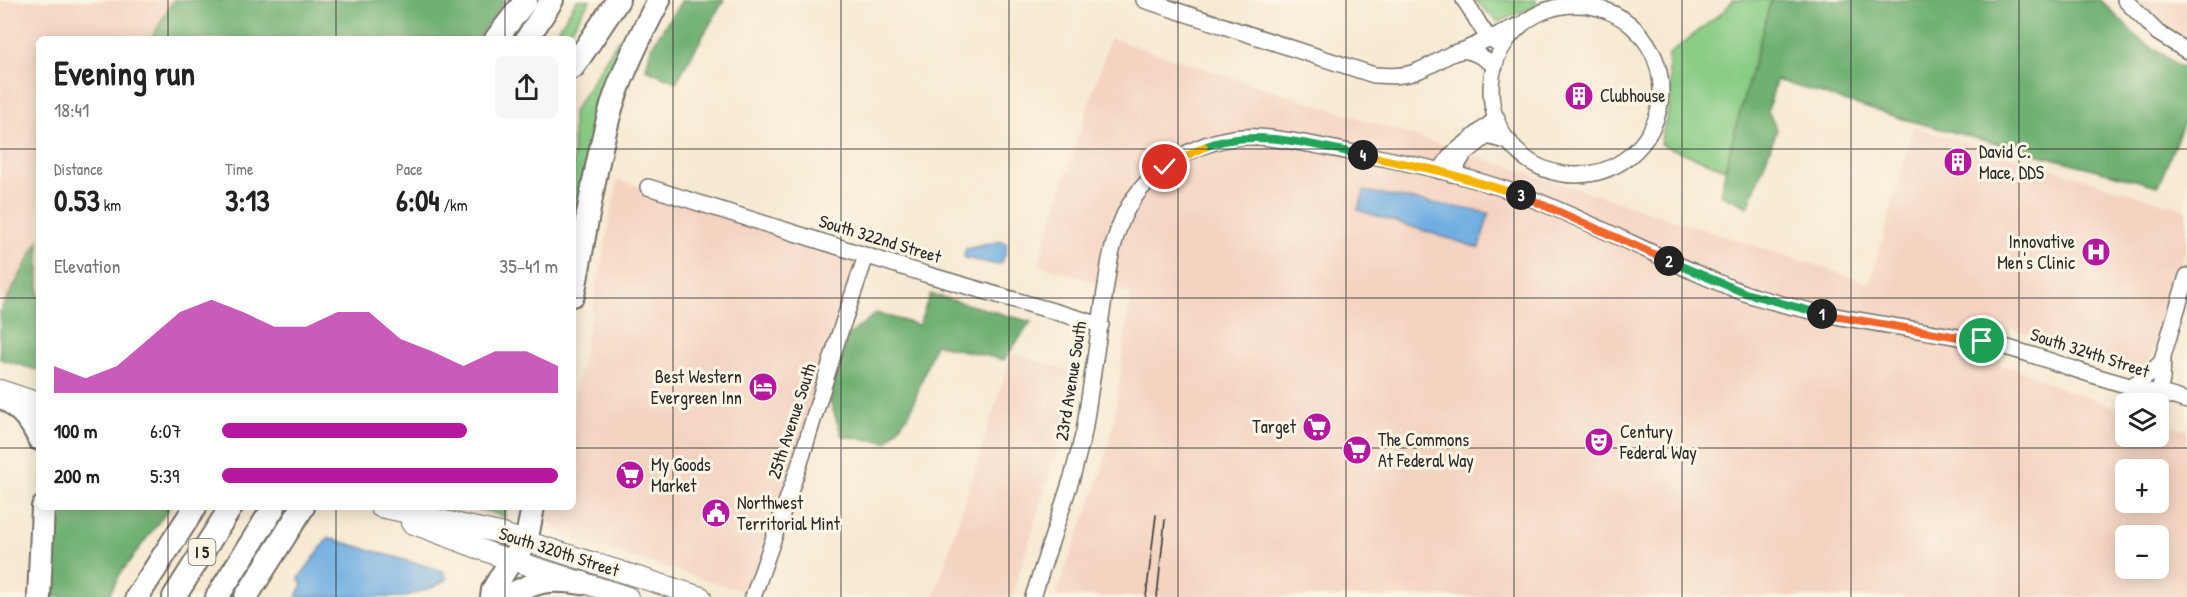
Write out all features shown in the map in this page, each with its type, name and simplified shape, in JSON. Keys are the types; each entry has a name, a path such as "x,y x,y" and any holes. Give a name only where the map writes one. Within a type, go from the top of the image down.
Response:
{"highway":[{"path":"498,36 526,0"},
{"path":"529,36 552,0"},
{"path":"576,63 618,0"},
{"path":"576,281 613,104 636,43 659,0"},
{"path":"0,395 12,402 27,418 36,434"},
{"path":"39,597 43,510"},
{"path":"137,597 193,510"},
{"name":"I 5","path":"174,597 229,510"},
{"path":"202,597 254,510"},
{"path":"218,597 272,510"},
{"path":"246,597 301,510"},
{"path":"492,597 493,590 511,560 526,542 532,510"},
{"path":"506,597 543,580 558,579 583,583"}],"main road":[{"path":"0,390 36,402"},
{"name":"South 320th Street","path":"377,510 511,560 628,597"},
{"name":"South 320th Street","path":"395,510 475,526 701,597"}],"street":[{"path":"1144,0 1374,75 1407,75 1422,70 1443,57 1523,24"},
{"path":"1464,0 1489,39 1504,46"},
{"path":"2125,0 2158,33 2187,51"},
{"path":"1546,5 1606,5 1642,36 1652,51 1660,75 1661,94 1658,112 1652,128 1630,155 1602,170 1564,174 1534,163 1509,142 1497,118 1491,94 1495,66 1504,46 1523,24 1546,5"},
{"path":"1464,50 1479,53 1495,66"},
{"path":"1446,173 1451,155 1497,118"},
{"path":"1446,173 1464,154 1487,136 1509,142"},
{"name":"South 324th Street","path":"1153,177 1176,160 1217,141 1232,138 1258,137 1368,155 1493,186 1540,203 1745,293 1836,317 1982,341 2152,393"},
{"name":"23rd Avenue South","path":"1033,597 1079,454 1089,408 1109,265 1118,231 1135,197 1153,177"},
{"name":"South 322nd Street","path":"648,187 866,256 1101,325"},
{"name":"25th Avenue South","path":"753,597 799,466 866,256"},
{"path":"2159,393 2162,380 2161,362 2187,276"},
{"path":"2131,386 2149,375 2161,362"},
{"name":"South 324th Street","path":"2169,395 2187,400"},
{"name":"South 324th Street","path":"2169,405 2187,410"}],"shaded area":[{"path":"0,0 173,0 153,36 36,36 36,246 0,311"},
{"path":"2125,0 2187,0 2187,51"},
{"name":"The Commons At Federal Way","path":"1110,38 1870,283 1914,127 2187,210 2187,245 2149,363 2140,368 2011,329 1999,364 2115,407 2115,447 2169,447 2169,424 2187,430 2187,597 1055,597 1099,480 1113,427 1131,294 1038,264"},
{"path":"618,180 866,256 754,595 563,536 544,515 545,510 576,510 576,387"},
{"path":"1012,353 1079,374 1012,597 934,597"}],"green space":[{"path":"173,0 505,0 479,36 153,36"},
{"path":"577,0 590,0 567,36 554,36"},
{"path":"682,0 724,0 676,82 646,69 651,47"},
{"path":"1475,0 1536,0 1537,5 1498,22"},
{"path":"1733,0 1772,0 1725,169 1660,144 1671,98 1668,55 1726,9"},
{"path":"1771,0 2101,0 2139,39 2187,71 2187,114 2158,186 1903,119 1776,80 1768,111 1777,130 1748,207 1720,194 1731,144"},
{"path":"623,39 607,81 576,214 576,107 618,40"},
{"path":"36,246 36,370 0,359 0,311"},
{"path":"930,294 1031,322 1004,360 935,344 910,413 887,442 842,436 830,401 847,337 876,313 919,325"},
{"path":"61,510 168,510 120,574 108,597 52,597 54,535"},
{"path":"482,510 506,510 505,517"}],"water":[{"path":"1364,191 1489,213 1479,248 1358,210"},
{"path":"1001,241 1006,243 1006,249 1004,258 998,265 965,258 966,249"},
{"path":"328,538 443,571 447,579 434,587 403,597 296,597 302,586 299,578"}],"tram line":[{"path":"1146,597 1156,515"},
{"path":"1157,597 1165,520"}],"place":[{"name":"Clubhouse","path":"1579,96"},
{"name":"David C. Mace, DDS","path":"1958,162"},
{"name":"Innovative Men's Clinic","path":"2096,252"},
{"name":"Best Western Evergreen Inn","path":"763,387"},
{"name":"Target","path":"1317,427"},
{"name":"Century Federal Way","path":"1599,442"},
{"name":"The Commons At Federal Way","path":"1357,450"},
{"name":"My Goods Market","path":"630,475"},
{"name":"Northwest Territorial Mint","path":"716,513"}],"route":[{"path":"1165,167 1217,141 1258,137 1388,159 1452,174 1521,195 1745,293 1836,317 1982,341"}]}
